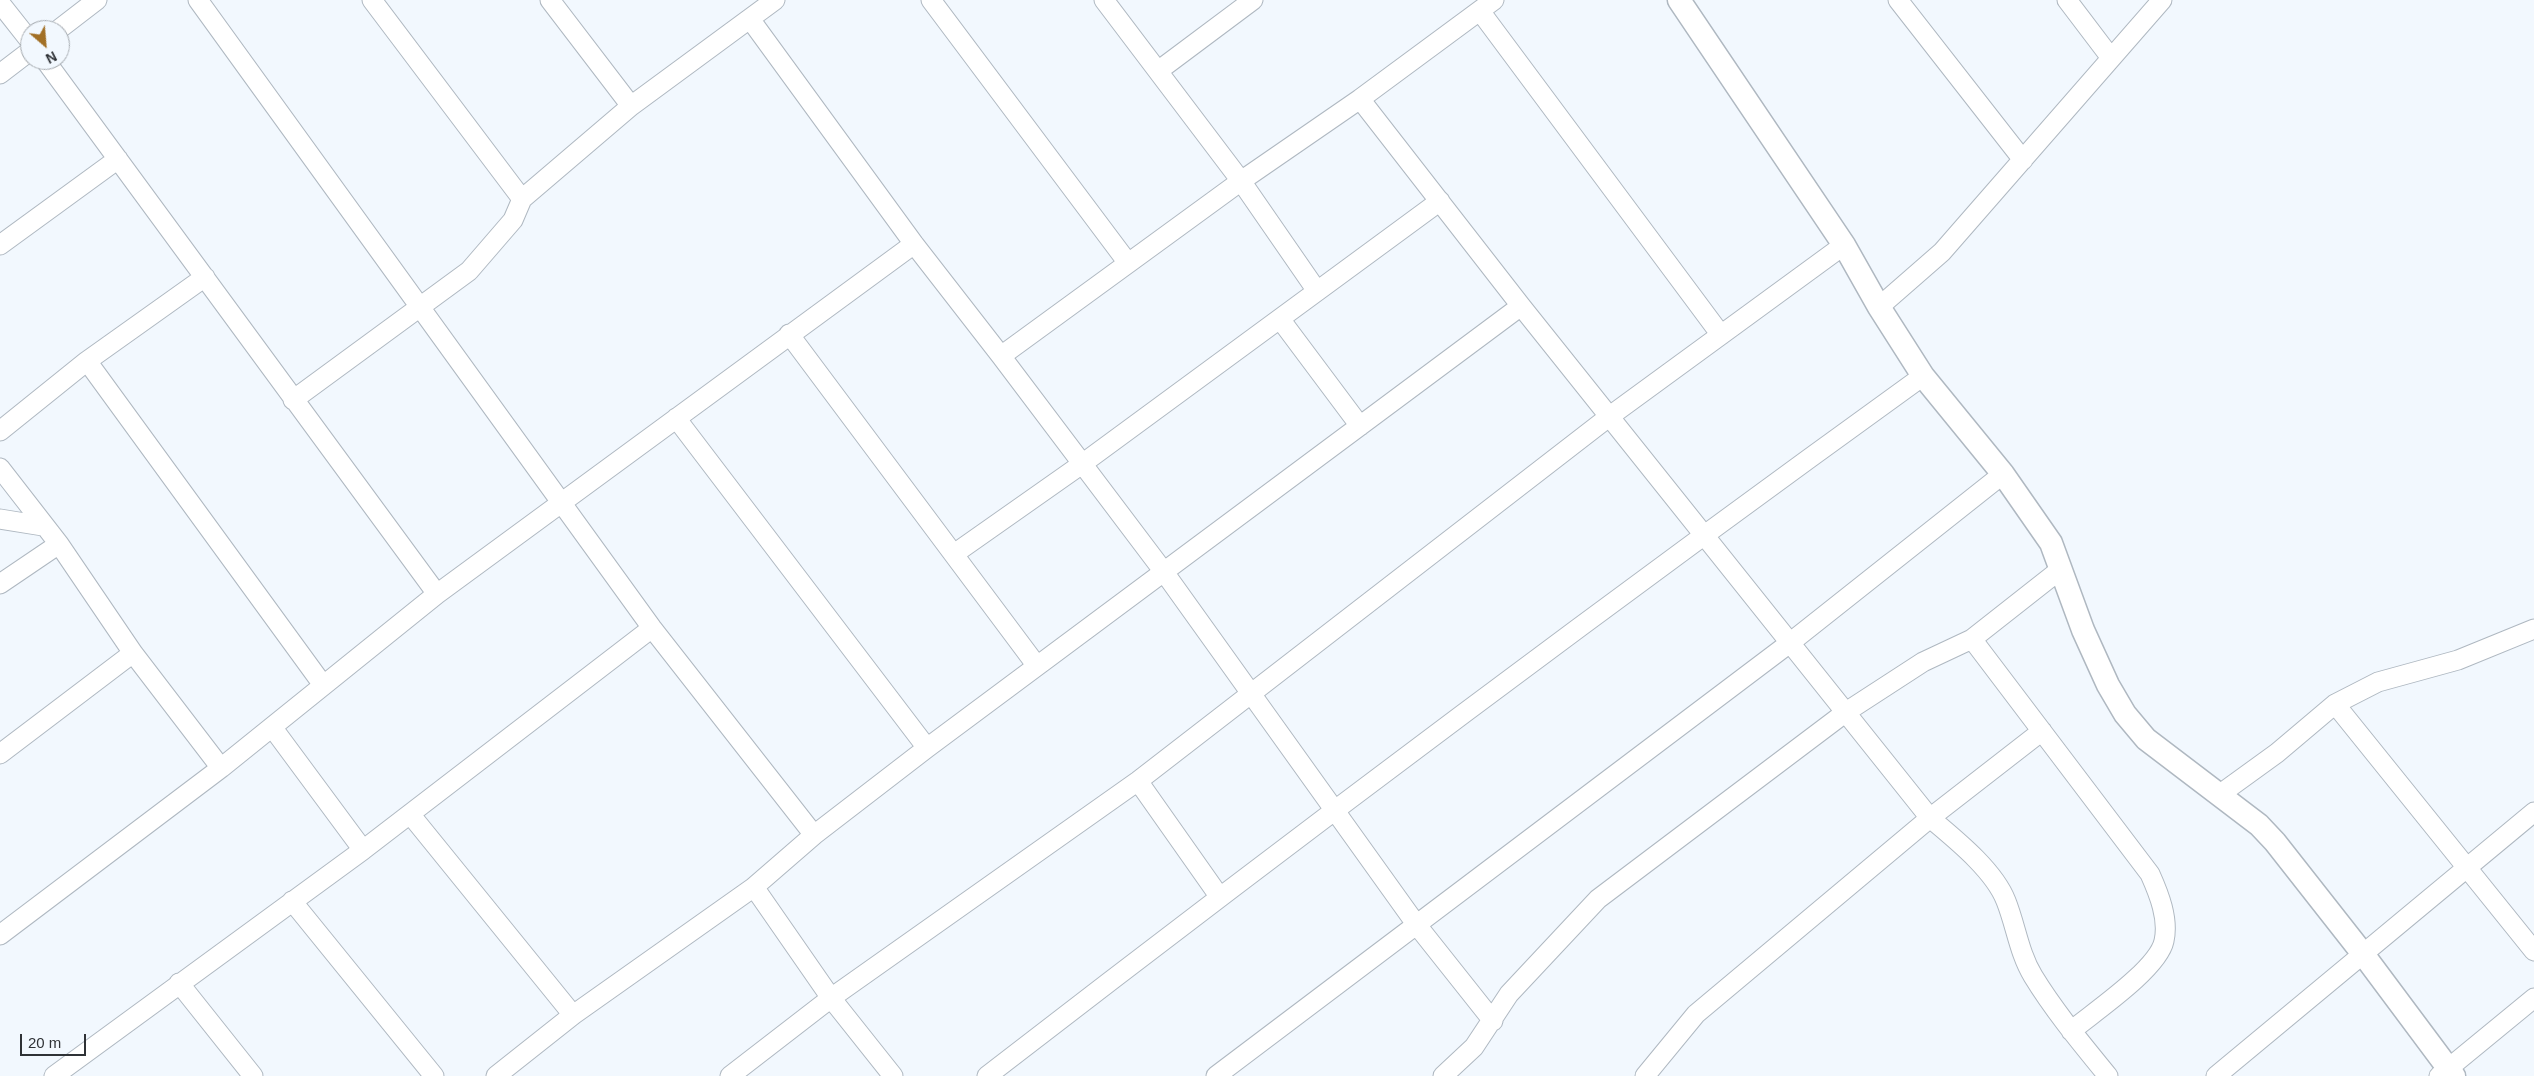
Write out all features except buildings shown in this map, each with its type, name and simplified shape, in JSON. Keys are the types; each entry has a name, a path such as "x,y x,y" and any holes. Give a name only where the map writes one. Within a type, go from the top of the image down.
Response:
{"street":[{"path":"70,21 97,0"},
{"path":"198,0 652,628 814,835"},
{"path":"372,0 522,199"},
{"path":"550,0 631,106"},
{"path":"293,400 469,271 513,220 522,199 631,106 775,0"},
{"path":"931,0 1128,263"},
{"path":"1104,0 1241,181 1318,291"},
{"path":"1158,72 1253,0"},
{"path":"1679,0 1844,245 1879,307 1923,376 2003,474 2051,543 2083,630 2108,685 2125,714 2146,739 2259,825 2275,842 2363,954 2447,1074 2534,998"},
{"path":"1898,0 2023,160"},
{"path":"2067,0 2111,58"},
{"path":"1879,307 1942,252 2162,0"},
{"path":"0,3 20,28"},
{"path":"1001,356 1241,181 1360,99 1487,5 1721,334"},
{"path":"750,19 914,244 1164,572 1416,924 1492,1021"},
{"path":"0,74 20,59"},
{"path":"52,70 293,400 438,594"},
{"path":"1360,99 1702,535 1791,642 1930,818 1955,839 1996,883 2006,900 2021,951 2032,975 2071,1031 2108,1076"},
{"path":"0,245 118,159"},
{"path":"954,554 1082,464 1440,201"},
{"path":"0,935 221,768 438,594 914,244"},
{"path":"730,1076 831,998 1138,781 1610,416 1844,245"},
{"path":"0,431 87,361 205,277"},
{"path":"496,1076 574,1015 754,887 814,835 927,748 1521,306"},
{"path":"1280,318 1360,426"},
{"path":"790,334 1037,666"},
{"path":"87,361 323,685"},
{"path":"987,1076 1219,896 1702,535 1923,376"},
{"path":"676,418 927,748"},
{"path":"0,468 43,526 59,544 133,653 221,768"},
{"path":"1216,1076 1791,642 2003,474"},
{"path":"0,519 43,526"},
{"path":"0,584 59,544"},
{"path":"1443,1076 1474,1046 1509,994 1598,899 1846,712 1923,662 1972,639 2061,569"},
{"path":"66,1072 179,983 363,850 652,628"},
{"path":"2219,795 2277,753 2334,704 2378,682 2458,660 2534,629"},
{"path":"1972,639 2150,874 2161,898 2165,927 2164,941 2157,957 2140,975 2071,1031"},
{"path":"0,754 133,653"},
{"path":"2334,704 2534,951"},
{"path":"272,727 363,850"},
{"path":"1645,1076 1696,1014 1930,818 2042,731"},
{"path":"1138,781 1219,896"},
{"path":"2216,1076 2534,812"},
{"path":"410,814 574,1015"},
{"path":"754,887 831,998 893,1076"},
{"path":"292,901 434,1076"},
{"path":"179,983 253,1076"}]}
